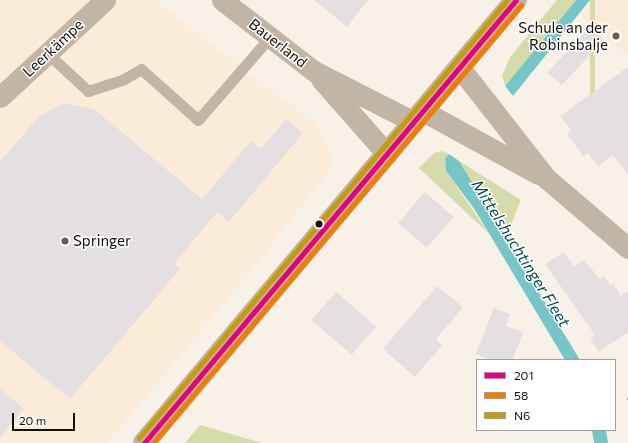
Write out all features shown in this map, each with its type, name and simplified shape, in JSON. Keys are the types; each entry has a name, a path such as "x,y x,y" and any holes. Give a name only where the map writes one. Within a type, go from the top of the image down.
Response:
{"main road":[{"path":"144,443 516,0"}],"street":[{"name":"Leerkämpe","path":"0,97 105,0"},
{"name":"Bauerland","path":"222,0 314,71 387,154"},
{"path":"460,68 546,178 628,248"},
{"name":"Bauerland","path":"314,71 418,117 546,178"}],"lane":[{"path":"47,53 88,91 124,79 141,69 198,120 270,37"}],"shaded area":[{"path":"0,0 155,0 316,125 329,145 332,167 250,272 107,443 0,443"},
{"name":"Schule an der Robinsbalje","path":"595,0 628,0 628,56 581,16"}],"green space":[{"path":"557,0 576,0 505,86 502,76 510,57"},
{"path":"590,0 595,0 595,123 590,123"},
{"path":"442,151 449,154 445,159 446,171 490,235 419,168 434,153"},
{"path":"459,161 521,200 505,239 461,166"},
{"path":"200,425 262,443 185,443"}],"water":[{"path":"576,0 590,0 513,96 505,86"},
{"path":"449,154 459,161 579,359 564,359 475,210 446,171 445,159"},
{"path":"592,431 606,431 608,443 594,443"}],"building":[{"path":"314,0 368,0 347,27"},
{"path":"590,27 604,40 562,85 548,72"},
{"path":"628,67 628,175 613,155 598,166 588,153 583,156 567,134 571,131 560,116"},
{"path":"64,103 94,109 202,199 251,141 261,149 286,119 303,133 229,222 217,212 174,264 180,269 70,399 0,341 0,162 39,116"},
{"path":"425,192 454,217 427,248 398,223"},
{"path":"564,252 574,267 584,260 600,279 604,276 610,285 613,284 621,296 628,291 628,332 599,352 590,338 595,335 545,264"},
{"path":"437,286 463,307 436,339 442,345 415,377 383,349"},
{"path":"336,292 376,327 352,355 312,320"},
{"path":"494,308 510,314 506,326 523,332 513,359 488,359 476,354"},
{"path":"0,389 24,409 0,438"}],"transit line":[{"name":"N6","path":"139,438 507,0"},
{"name":"201","path":"144,443 516,0"},
{"name":"58","path":"153,443 521,5"}],"place":[{"name":"Schule an der Robinsbalje","path":"616,36"},
{"name":"Springer","path":"65,241"}],"water label":[{"name":"Mittelshuchtinger Fleet","path":"521,253"}]}
